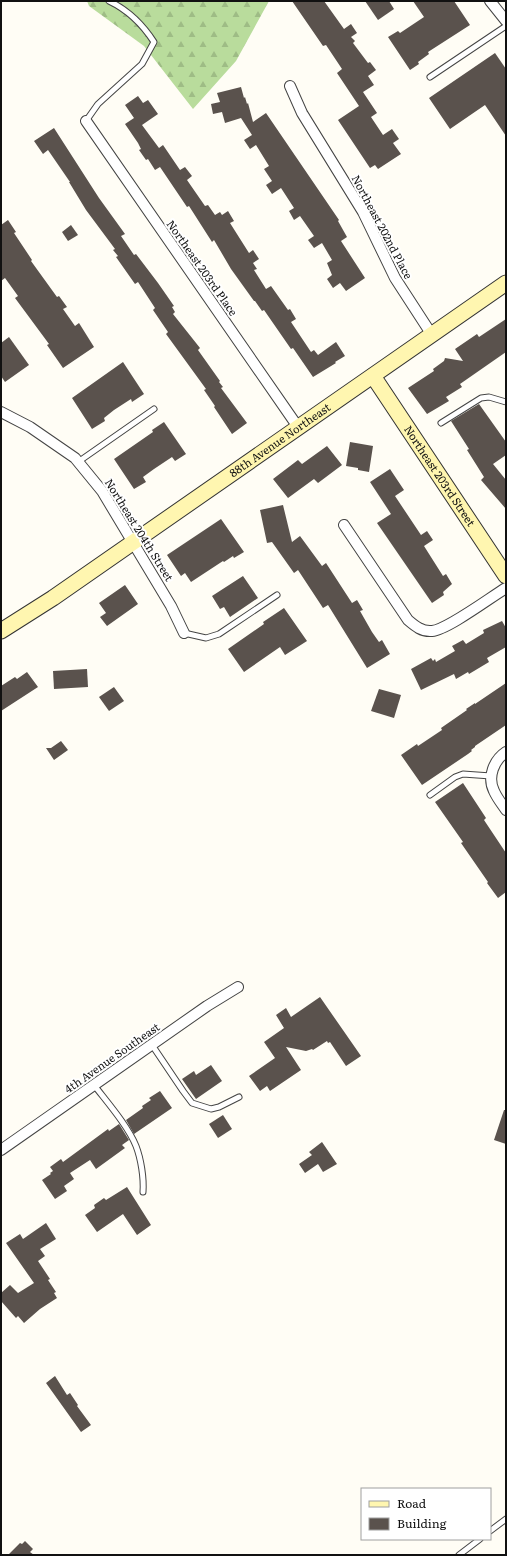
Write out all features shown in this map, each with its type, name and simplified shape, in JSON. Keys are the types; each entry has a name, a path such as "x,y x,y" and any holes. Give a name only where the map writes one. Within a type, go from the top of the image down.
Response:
{"street":[{"path":"490,1 506,21"},
{"name":"Northeast 202nd Place","path":"290,86 302,113 363,212 395,278 432,335"},
{"name":"Northeast 203rd Place","path":"86,121 298,427"},
{"name":"88th Avenue Northeast","path":"1,631 53,598 506,283"},
{"name":"Northeast 203rd Street","path":"373,376 506,576"},
{"name":"Northeast 204th Street","path":"1,412 30,427 75,458 102,491 171,606 184,633"},
{"path":"344,526 408,620 418,629 432,631 446,626 506,588"},
{"path":"506,752 497,759 492,776 494,792 506,810"},
{"name":"4th Avenue Southeast","path":"1,1150 207,1006 238,987"}],"lane":[{"path":"86,121 98,104 142,64 154,42 146,30 122,7 109,1"},
{"path":"430,77 506,26"},
{"path":"441,423 481,398 489,397 506,402"},
{"path":"78,462 154,409"},
{"path":"184,633 206,638 219,634 277,595"},
{"path":"430,795 463,774 492,776"},
{"path":"152,1045 192,1103 211,1109 219,1107 239,1097"},
{"path":"94,1085 130,1135 136,1147 143,1183 143,1192"},
{"path":"491,1530 506,1519"},
{"path":"459,1555 479,1540"}],"green space":[{"path":"87,1 269,1 236,61 193,109 144,46 89,6"}],"building":[{"path":"292,1 324,1 344,29 351,24 357,33 351,37 355,41 353,43 368,63 370,62 376,70 368,76 374,85 363,92 377,113 371,117 383,135 392,129 399,139 393,143 401,154 378,169 375,165 370,168 338,120 359,106 337,73 342,69 326,45 323,46"},
{"path":"365,1 389,1 394,9 378,20"},
{"path":"413,1 454,1 470,25 428,52 429,54 418,62 419,64 410,70 388,37 398,31 400,33 424,17"},
{"path":"495,53 506,69 506,136 485,105 450,129 429,98"},
{"path":"241,87 244,98 245,97 247,104 248,103 253,122 266,113 339,220 338,221 347,237 341,241 365,278 346,291 340,283 333,288 327,279 332,275 327,263 332,260 322,243 314,248 308,240 314,236 300,216 294,220 289,211 294,208 281,188 272,194 266,185 272,181 264,169 269,166 256,145 250,149 244,140 252,135 241,118 225,123 222,112 213,114 211,104 220,102 217,93"},
{"path":"138,96 143,103 148,100 158,114 142,125 159,148 163,145 180,170 185,167 192,176 187,180 205,206 208,205 215,215 220,212 222,215 228,211 234,221 230,223 249,253 253,250 259,259 253,263 257,269 254,270 266,289 271,286 288,310 290,309 296,319 291,322 311,352 314,350 318,355 336,342 345,356 335,362 336,363 313,377 293,348 291,349 264,310 262,311 254,301 231,269 214,240 212,242 189,206 187,207 160,167 155,170 148,159 146,160 139,150 141,149 138,143 125,124 134,118 125,105"},
{"path":"54,128 99,198 125,234 121,236 174,306 172,307 175,312 173,314 200,348 198,350 220,381 219,382 223,387 221,388 247,423 232,434 204,390 206,389 166,334 168,332 153,310 155,308 138,282 135,284 116,257 118,256 113,250 115,249 86,210 70,182 48,150 43,154 34,141"},
{"path":"8,220 16,232 14,233 32,260 31,261 57,297 59,296 67,307 63,309 75,326 79,323 94,347 63,368 47,345 49,344 15,298 18,296 5,278 1,281 1,225"},
{"path":"71,225 78,235 68,241 62,232"},
{"path":"506,319 506,352 460,384 462,387 446,397 449,401 427,414 408,388 434,371 433,369 444,361 445,358 463,361 455,349 477,334 479,337"},
{"path":"9,337 29,365 5,382 1,376 1,343"},
{"path":"123,362 144,394 132,402 131,399 114,410 104,418 105,421 92,429 72,398"},
{"path":"479,404 506,442 506,455 493,464 506,480 506,509 481,480 484,477 467,450 469,449 451,421"},
{"path":"164,422 186,454 175,461 172,457 154,469 143,477 146,482 134,489 114,459 153,432 152,430"},
{"path":"350,442 373,446 369,472 346,466"},
{"path":"327,446 342,465 318,483 314,479 288,498 273,479 298,460 302,464"},
{"path":"390,469 404,490 395,496 421,535 427,531 433,540 424,546 443,576 446,574 452,584 443,592 444,595 432,603 377,523 391,514 370,482"},
{"path":"283,505 292,542 300,536 322,566 326,563 352,603 357,600 363,610 360,611 372,632 379,642 382,640 390,654 367,668 328,605 323,608 298,570 294,573 272,542 267,543 260,510"},
{"path":"221,519 244,552 234,558 233,556 224,562 223,561 191,582 185,573 181,576 167,555"},
{"path":"243,576 258,598 230,617 224,607 220,609 212,596"},
{"path":"125,585 138,604 107,626 100,617 106,613 99,603"},
{"path":"284,608 307,641 285,655 280,647 244,672 228,649"},
{"path":"502,621 506,628 506,647 487,658 489,662 469,674 468,672 456,679 454,674 421,690 411,669 431,658 433,661 435,659 436,662 455,651 452,646 463,640 466,644 484,633 483,630"},
{"path":"87,669 88,687 54,689 53,671"},
{"path":"27,672 38,687 1,711 1,686 15,677 17,679"},
{"path":"506,683 506,725 475,746 468,754 422,785 401,755 442,730 441,728 467,710 466,709"},
{"path":"114,687 124,701 109,711 99,697"},
{"path":"379,689 401,695 394,718 371,711"},
{"path":"61,741 68,750 54,760 46,748 51,748"},
{"path":"463,783 486,818 484,820 506,853 506,892 498,898 461,843 463,842 435,802"},
{"path":"320,997 361,1056 346,1066 330,1042 328,1043 327,1041 313,1050 306,1051 286,1047 301,1070 270,1091 267,1086 260,1091 249,1076 275,1058 264,1042 284,1028 276,1015 286,1008 291,1017"},
{"path":"211,1065 222,1081 196,1099 182,1079 194,1071 196,1075"},
{"path":"160,1091 172,1108 134,1134 126,1120 143,1108 142,1106 151,1100 149,1098"},
{"path":"504,1110 506,1110 506,1144 494,1140"},
{"path":"223,1115 232,1129 218,1138 209,1124"},
{"path":"119,1124 129,1140 122,1145 125,1148 96,1169 90,1160 70,1173 74,1179 64,1186 67,1191 55,1199 42,1180 53,1171 50,1167 61,1159 63,1162 108,1129 109,1131"},
{"path":"322,1142 337,1164 323,1172 318,1164 305,1173 299,1164 312,1155 309,1152"},
{"path":"127,1187 151,1225 137,1235 123,1214 97,1232 85,1215 95,1208 94,1205 104,1198 106,1200"},
{"path":"46,1223 56,1239 40,1249 45,1256 38,1261 50,1279 48,1280 56,1292 54,1293 57,1298 40,1309 24,1323 18,1316 16,1318 1,1301 1,1293 10,1285 18,1293 34,1283 6,1243 20,1234 23,1239"},
{"path":"55,1376 67,1395 70,1393 78,1405 77,1406 91,1425 81,1432 46,1383"},
{"path":"25,1541 33,1549 30,1552 34,1555 8,1555 20,1543 22,1544"}]}
